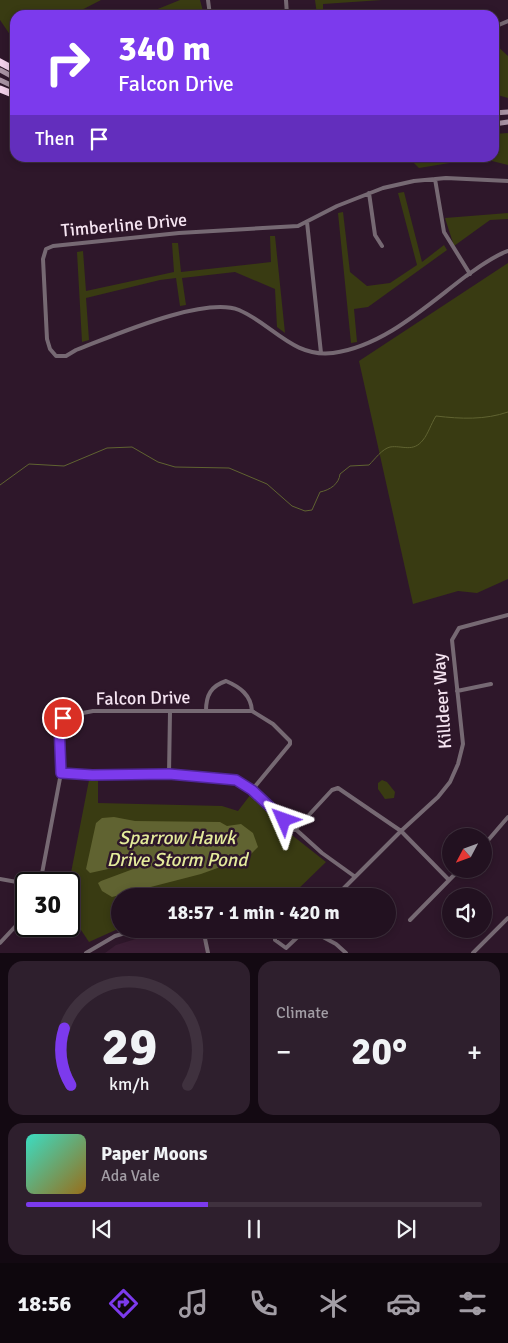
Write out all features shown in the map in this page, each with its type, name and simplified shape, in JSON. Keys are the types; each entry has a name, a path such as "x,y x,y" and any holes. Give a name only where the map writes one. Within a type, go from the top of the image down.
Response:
{"street":[{"name":"Timberline Drive","path":"508,181 435,179 406,182 369,193 337,206 298,226 179,233 53,246 46,249 42,259 44,312 50,349 56,356 66,356 76,350 178,312 224,307 239,310 290,344 304,350 334,353 364,345 394,330 470,274 508,250"},
{"path":"435,179 444,232 470,274"},
{"path":"369,193 375,235 382,246"},
{"path":"307,222 321,353"},
{"name":"Killdeer Way","path":"343,888 438,797 450,782 458,764 463,744 452,640 459,628 508,615"},
{"path":"206,711 208,696 212,689 226,681 245,693 251,702 252,711 280,730 290,740 290,744 252,790"},
{"path":"456,691 491,684"},
{"name":"Falcon Drive","path":"42,872 61,773 59,723 63,718 93,712 148,710 170,712 252,711"},
{"path":"169,774 170,712"},
{"path":"61,773 92,775 169,774 236,780 252,790 295,830 354,876"},
{"path":"295,830 332,790 338,788 401,831 449,880 410,920"},
{"path":"492,836 508,817"},
{"path":"0,879 15,882"},
{"path":"473,953 508,918"},
{"path":"0,942 15,926"},
{"path":"86,953 112,938"},
{"path":"205,938 208,953"},
{"path":"274,938 274,940 286,948 297,938"},
{"path":"324,938 336,944 346,953"}],"shaded area":[{"path":"0,0 101,0 82,10 10,10 10,35 0,20"},
{"path":"180,0 200,0 203,10 155,10"},
{"path":"315,0 382,0 323,4 323,10 316,10"},
{"path":"499,48 508,56 508,98 499,95"},
{"path":"508,133 508,165 496,162 499,162 499,134"},
{"path":"413,162 456,162 419,168"},
{"path":"404,192 422,262 444,245 447,250 368,307 354,309 357,342 351,343 338,213 343,212 350,272 367,286 390,283 417,265 398,193"},
{"path":"508,213 508,219 490,220 454,246 445,218"},
{"path":"270,236 275,236 285,333 277,327 275,289 235,272 182,278 186,305 180,306 176,278 160,280 86,298 89,340 82,342 77,252 83,251 86,291 174,272 172,243 178,243 181,272 271,262"},
{"path":"508,263 508,579 477,593 458,591 413,604 359,361"},
{"path":"89,780 98,780 98,803 222,806 238,811 251,794 283,828 326,862 299,888 111,888 111,932 89,942 80,928 80,872 71,872"},
{"path":"382,780 387,782 395,792 394,798 385,799 378,789 378,783"},
{"path":"139,938 202,938 208,953 105,953 116,945"}],"water":[{"name":"Sparrow Hawk Drive Storm Pond","path":"114,817 135,821 220,822 227,826 241,824 253,833 258,847 248,857 201,874 147,888 111,888 111,896 102,891 98,883 144,865 151,866 149,860 90,873 86,869 96,823 102,818"}],"waterway":[{"path":"0,485 29,464 64,466 107,448 132,447 158,462 175,467 229,468 267,484 292,506 305,511 312,510 320,492 333,486 338,481 340,474 350,466 369,465 381,452 390,447 407,448 419,444 436,416 473,418 508,412"}],"route":[{"path":"63,718 59,723 61,773 92,775 169,774 236,780 252,790 284,820"}]}
